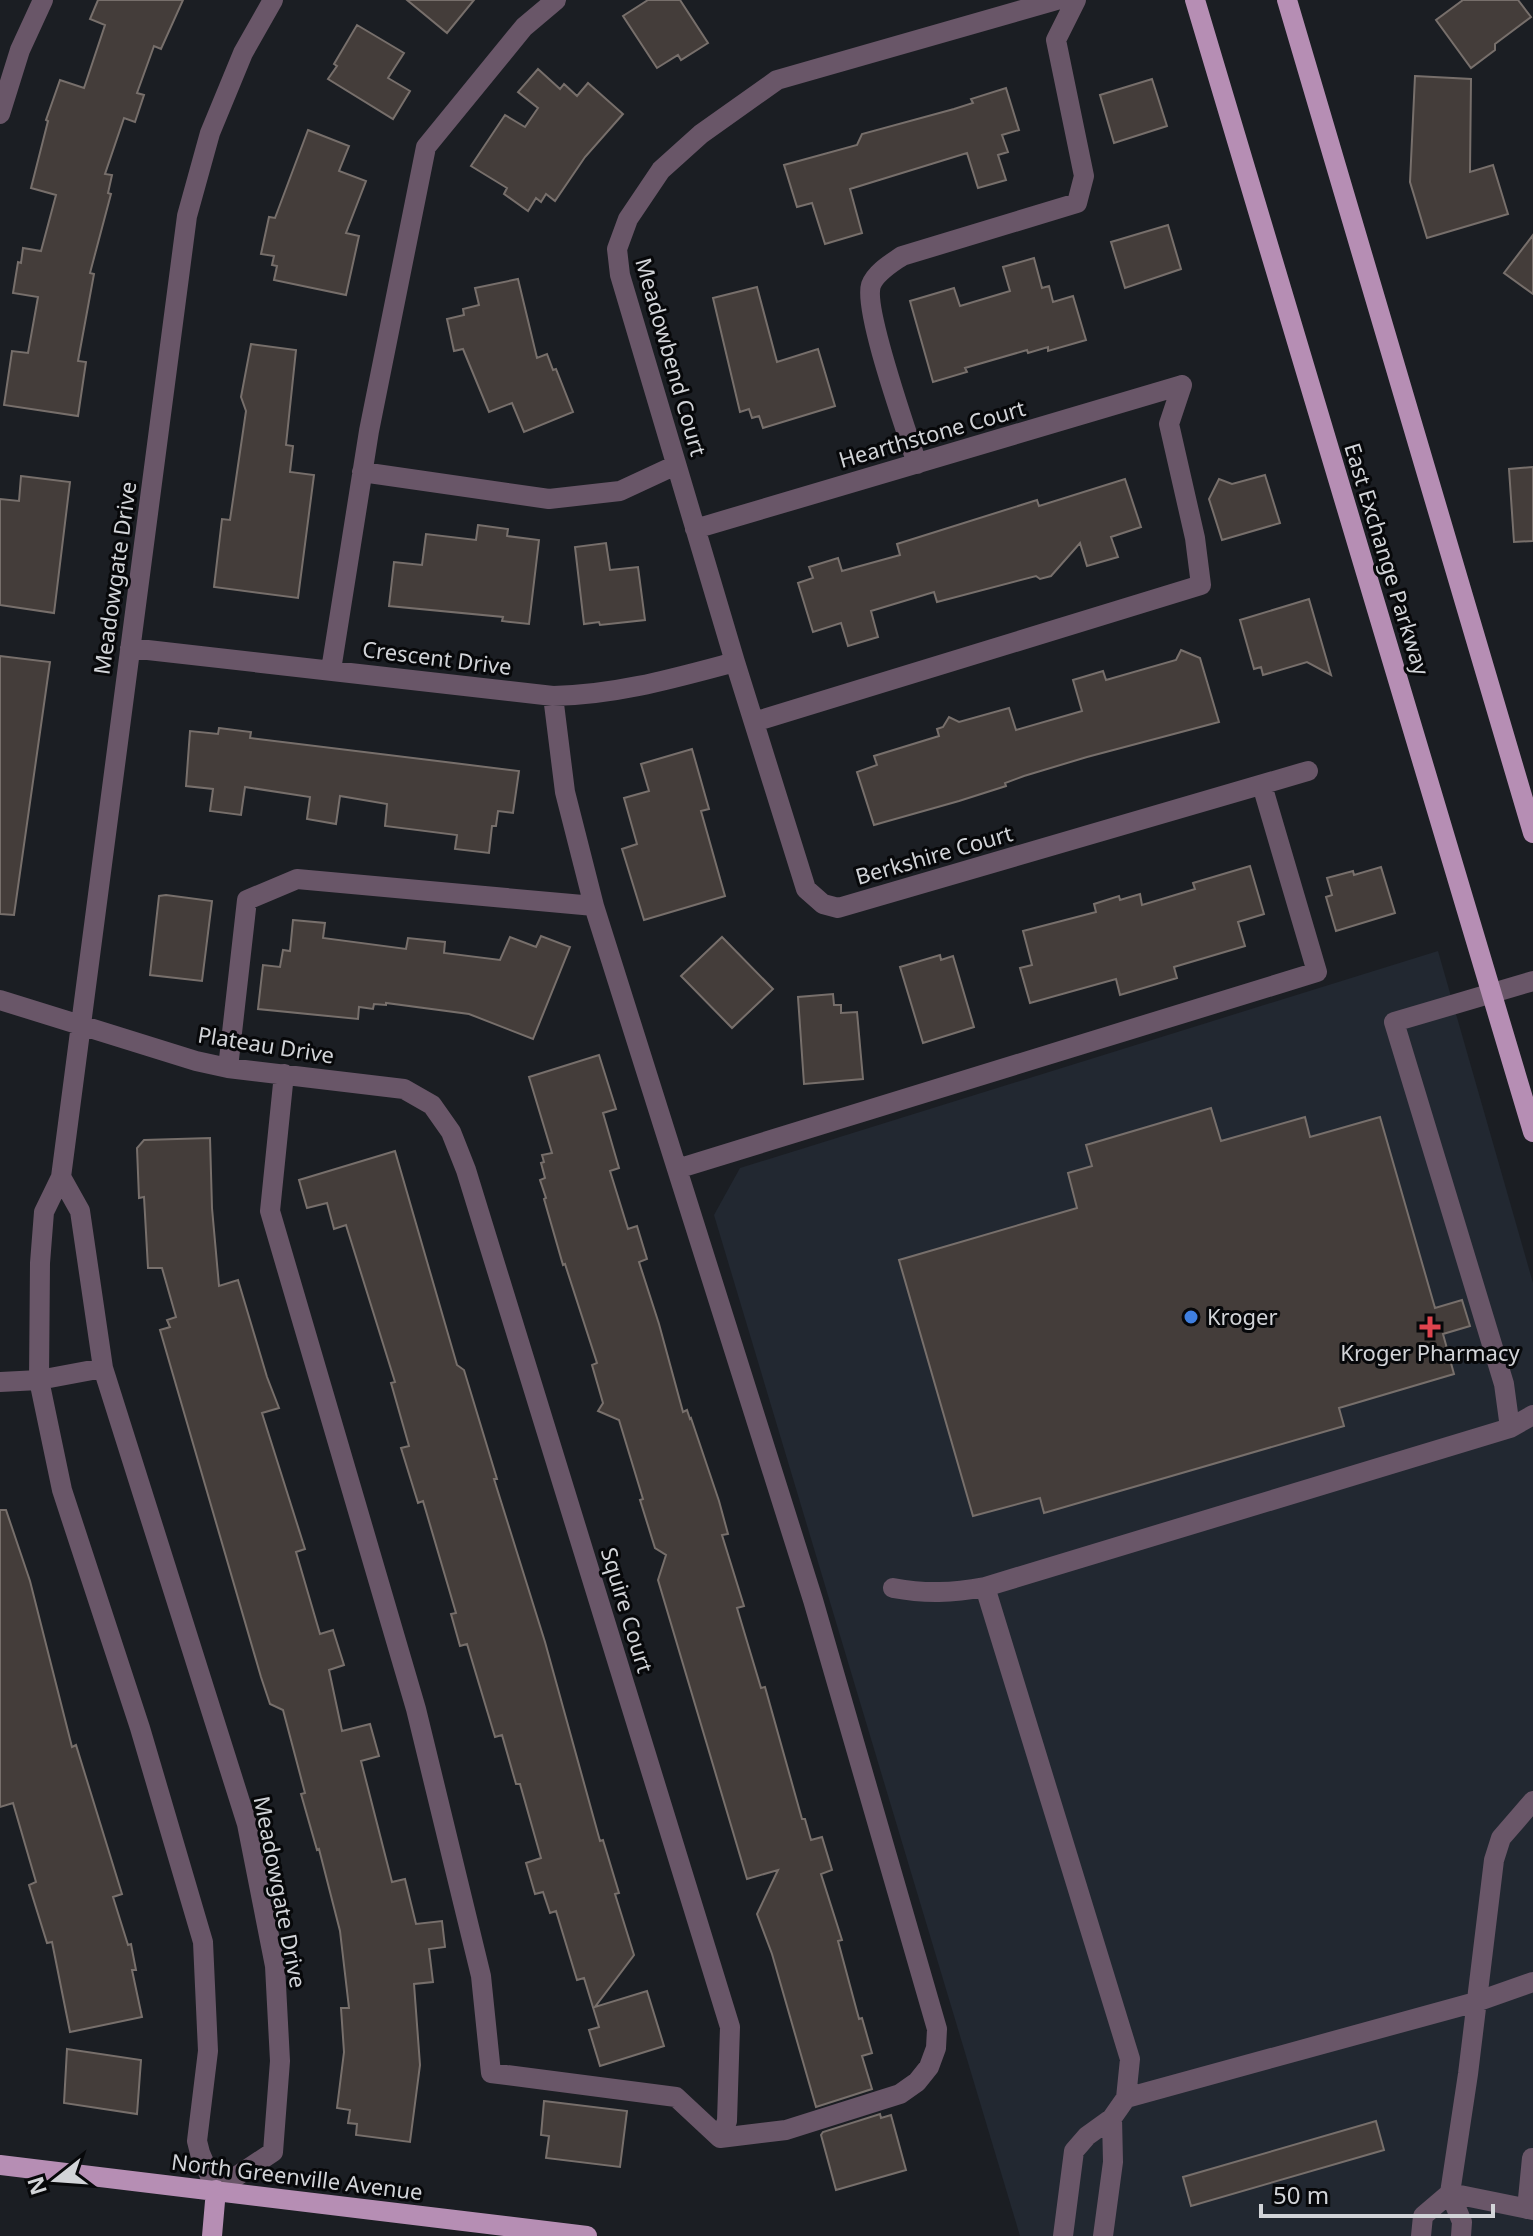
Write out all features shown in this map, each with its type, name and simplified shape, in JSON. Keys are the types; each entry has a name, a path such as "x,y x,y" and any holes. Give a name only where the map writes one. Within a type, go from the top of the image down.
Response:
{"main road":[{"name":"East Exchange Parkway","path":"1195,0 1533,1132"},
{"path":"1287,0 1533,833"},
{"name":"North Greenville Avenue","path":"0,2165 587,2236"},
{"path":"212,2236 216,2190"}],"street":[{"path":"0,114 20,50 43,0"},
{"name":"Meadowgate Drive","path":"61,1177 80,1211 103,1368 247,1824 275,1966 280,2061 273,2152 216,2190 197,2141 208,2051 203,1942 140,1728 62,1490 39,1380 40,1263 44,1212 61,1177 187,216 210,133 243,53 273,0"},
{"path":"331,670 362,472 426,147 524,27 556,0"},
{"name":"Meadowbend Court","path":"735,662 620,275 617,249 628,219 661,170 701,134 777,80 1057,0"},
{"path":"917,464 871,314 871,285 886,266 902,256 1077,203 1084,176 1056,40 1076,0"},
{"name":"Hearthstone Court","path":"695,529 1182,385 1169,424 1195,538 1201,585 754,722"},
{"path":"362,472 549,499 620,491 676,465"},
{"name":"Crescent Drive","path":"130,648 553,696 588,696 735,662"},
{"name":"Berkshire Court","path":"735,662 806,889 823,904 838,908 1308,771"},
{"path":"284,1074 270,1211 416,1709 481,1976 491,2073 676,2097 720,2138 786,2130 900,2094 917,2082 929,2067 936,2048 937,2029 813,1600 594,906 565,792 553,696"},
{"path":"677,1169 1317,972 1262,785"},
{"path":"228,1068 247,900 297,879 594,906"},
{"path":"1510,1428 1504,1384 1394,1022 1533,981"},
{"name":"Plateau Drive","path":"0,1000 196,1061 228,1068 404,1089 432,1105"},
{"name":"Squire Court","path":"432,1105 451,1132 466,1170 730,2027 727,2121 720,2138"},
{"path":"0,1382 39,1380 103,1368"},
{"path":"893,1588 927,1594 985,1587 1510,1428 1533,1415"},
{"path":"1510,1428 1533,1428"},
{"path":"985,1587 1130,2059 1126,2098 1112,2118 1087,2136 1074,2151 1063,2236"},
{"path":"1461,2236 1462,2222 1450,2193 1494,1860 1501,1838 1533,1801"},
{"path":"1126,2098 1476,2002 1533,1982"},
{"path":"1103,2236 1113,2162 1112,2118"},
{"path":"1450,2193 1530,2210 1532,2158"},
{"path":"1421,2236 1423,2216 1450,2193"}],"shaded area":[{"path":"1438,951 1533,1283 1533,2236 1020,2236 714,1215 740,1168"}],"building":[{"path":"98,0 183,0 161,49 154,46 137,93 144,95 135,122 124,118 105,174 112,175 108,193 111,194 90,273 94,274 78,361 86,362 78,416 4,405 12,351 28,353 38,297 13,293 18,262 21,263 23,248 41,251 56,195 31,188 46,120 60,80 84,88 105,25 90,19"},
{"path":"407,0 474,0 447,33"},
{"path":"648,0 680,0 708,43 681,60 678,55 657,68 623,16"},
{"path":"1463,0 1518,0 1531,17 1495,44 1495,50 1471,68 1436,20"},
{"path":"357,25 404,53 388,78 410,91 393,119 328,79"},
{"path":"538,69 560,89 564,84 577,96 588,83 623,114 585,157 555,201 546,194 541,202 536,198 528,211 504,194 507,188 471,166 505,115 525,127 538,108 518,92"},
{"path":"1415,76 1471,79 1470,172 1493,165 1508,214 1427,238 1410,182"},
{"path":"1152,79 1167,126 1114,143 1100,95"},
{"path":"1006,88 1019,130 1002,135 1008,152 998,155 1006,180 978,188 967,153 850,189 862,233 825,244 812,203 797,207 784,165 857,145 862,134 973,103 971,99"},
{"path":"308,130 349,146 339,171 366,181 346,233 359,236 346,295 274,280 277,266 272,265 274,256 261,254 269,217 275,218"},
{"path":"1168,225 1181,269 1125,288 1111,242"},
{"path":"1533,235 1533,294 1504,273"},
{"path":"1034,258 1042,288 1049,286 1053,302 1073,296 1086,340 1048,351 1048,347 1028,353 1027,350 965,368 967,372 933,382 910,301 954,288 960,306 1010,291 1003,267"},
{"path":"518,279 537,358 547,354 573,412 524,432 512,403 489,412 463,349 454,351 447,319 464,315 463,309 479,305 475,288"},
{"path":"757,287 777,362 818,349 835,406 763,428 759,416 752,418 749,409 740,412 713,298"},
{"path":"251,344 296,350 286,445 293,446 290,472 314,475 298,598 214,587 222,519 230,520 246,411 241,397"},
{"path":"1533,467 1533,541 1514,542 1509,469"},
{"path":"1265,475 1280,523 1222,540 1209,499 1219,479 1232,484"},
{"path":"21,476 70,482 54,613 0,605 0,499 19,501"},
{"path":"1125,479 1141,527 1111,537 1118,557 1087,566 1080,543 1051,576 1040,579 1036,576 937,602 934,592 871,611 878,637 848,646 841,623 813,632 798,583 813,578 809,567 838,558 842,571 900,555 897,544 1037,500 1039,506"},
{"path":"478,525 508,529 507,536 539,540 529,624 502,621 503,617 389,606 394,562 422,565 426,534 476,540"},
{"path":"606,543 610,570 638,567 645,620 584,624 575,547"},
{"path":"1309,599 1331,675 1307,662 1263,675 1261,667 1254,669 1240,620"},
{"path":"1181,650 1200,658 1219,722 1087,757 1024,776 1005,783 1006,786 874,825 857,772 877,765 874,756 939,736 937,729 943,727 949,717 959,722 1009,708 1016,730 1082,711 1073,680 1103,671 1106,680 1176,660"},
{"path":"0,656 50,662 14,915 0,914"},
{"path":"219,728 251,732 250,738 519,771 513,813 498,811 496,826 492,826 489,853 455,849 457,835 385,826 387,804 340,796 336,824 307,819 310,797 245,787 241,815 210,811 213,789 186,786 190,731 218,734"},
{"path":"692,749 709,809 701,811 725,896 644,920 622,849 637,844 624,798 649,791 641,764"},
{"path":"1250,866 1264,914 1238,922 1245,946 1174,967 1177,978 1120,995 1116,979 1030,1003 1020,968 1032,965 1023,931 1096,912 1094,904 1119,896 1120,900 1140,894 1142,905 1195,889 1193,883"},
{"path":"1381,867 1395,913 1336,931 1326,897 1332,895 1327,878 1353,871 1354,875"},
{"path":"159,896 212,901 202,981 150,975"},
{"path":"293,920 325,923 323,938 406,949 408,938 445,942 444,953 500,960 510,937 536,947 541,936 570,947 533,1039 469,1014 386,1003 374,1004 373,1009 359,1007 358,1019 258,1009 263,965 280,967 283,950 290,951"},
{"path":"722,937 773,989 732,1028 681,976"},
{"path":"940,955 941,960 953,956 974,1027 923,1043 900,967"},
{"path":"833,994 834,1005 841,1005 841,1013 857,1012 863,1079 804,1084 798,997"},
{"path":"599,1055 616,1109 603,1113 619,1168 610,1171 628,1229 637,1226 647,1259 639,1262 683,1412 687,1410 691,1418 719,1501 728,1534 722,1535 744,1606 737,1608 761,1688 765,1687 802,1819 805,1819 811,1840 822,1837 832,1870 821,1874 842,1940 838,1941 859,2019 862,2018 872,2053 862,2056 872,2089 816,2107 772,1954 757,1914 778,1870 747,1879 658,1580 666,1555 655,1548 619,1420 598,1411 603,1403 592,1365 597,1363 563,1265 540,1180 545,1178 542,1155 552,1153 529,1077"},
{"name":"Kroger","path":"1211,1108 1221,1141 1305,1117 1310,1137 1380,1117 1435,1308 1462,1300 1470,1326 1443,1334 1454,1374 1339,1408 1344,1426 1044,1513 1040,1498 973,1516 899,1260 1077,1208 1068,1173 1092,1166 1086,1145"},
{"path":"210,1138 219,1286 238,1280 279,1408 262,1413 305,1549 296,1552 320,1634 333,1630 344,1665 329,1670 342,1731 370,1724 379,1756 361,1761 392,1882 405,1879 416,1924 442,1921 445,1947 429,1949 433,1982 414,1984 420,2065 410,2142 356,2135 357,2124 348,2123 350,2110 337,2108 344,2052 341,2008 349,2008 340,1931 301,1794 305,1793 283,1710 270,1704 261,1677 160,1330 170,1327 167,1320 176,1317 162,1268 148,1268 144,1197 139,1198 137,1148 144,1140"},
{"path":"395,1151 457,1365 464,1370 497,1479 494,1479 545,1642 600,1841 603,1840 619,1893 615,1894 634,1955 595,2007 647,1991 664,2046 600,2066 589,2030 599,2027 584,1978 577,1980 556,1911 550,1913 543,1892 535,1894 526,1863 541,1858 520,1784 516,1784 502,1735 495,1737 467,1644 460,1646 451,1614 456,1613 423,1501 418,1503 401,1448 409,1446 391,1383 395,1382 346,1225 334,1229 327,1203 307,1208 299,1180"},
{"path":"0,1510 6,1510 30,1581 72,1747 76,1745 122,1894 113,1897 128,1945 131,1944 136,1970 132,1970 142,2017 70,2032 52,1942 47,1943 29,1885 36,1882 13,1803 0,1807"},
{"path":"67,2049 141,2060 137,2114 64,2103"},
{"path":"544,2101 627,2111 620,2167 546,2158 549,2136 541,2135"},
{"path":"880,2114 881,2118 891,2115 906,2170 836,2190 821,2135"},
{"path":"1376,2121 1384,2150 1191,2206 1183,2177"}],"place":[{"name":"Kroger","path":"1191,1317"},
{"name":"Kroger Pharmacy","path":"1430,1327"}]}
